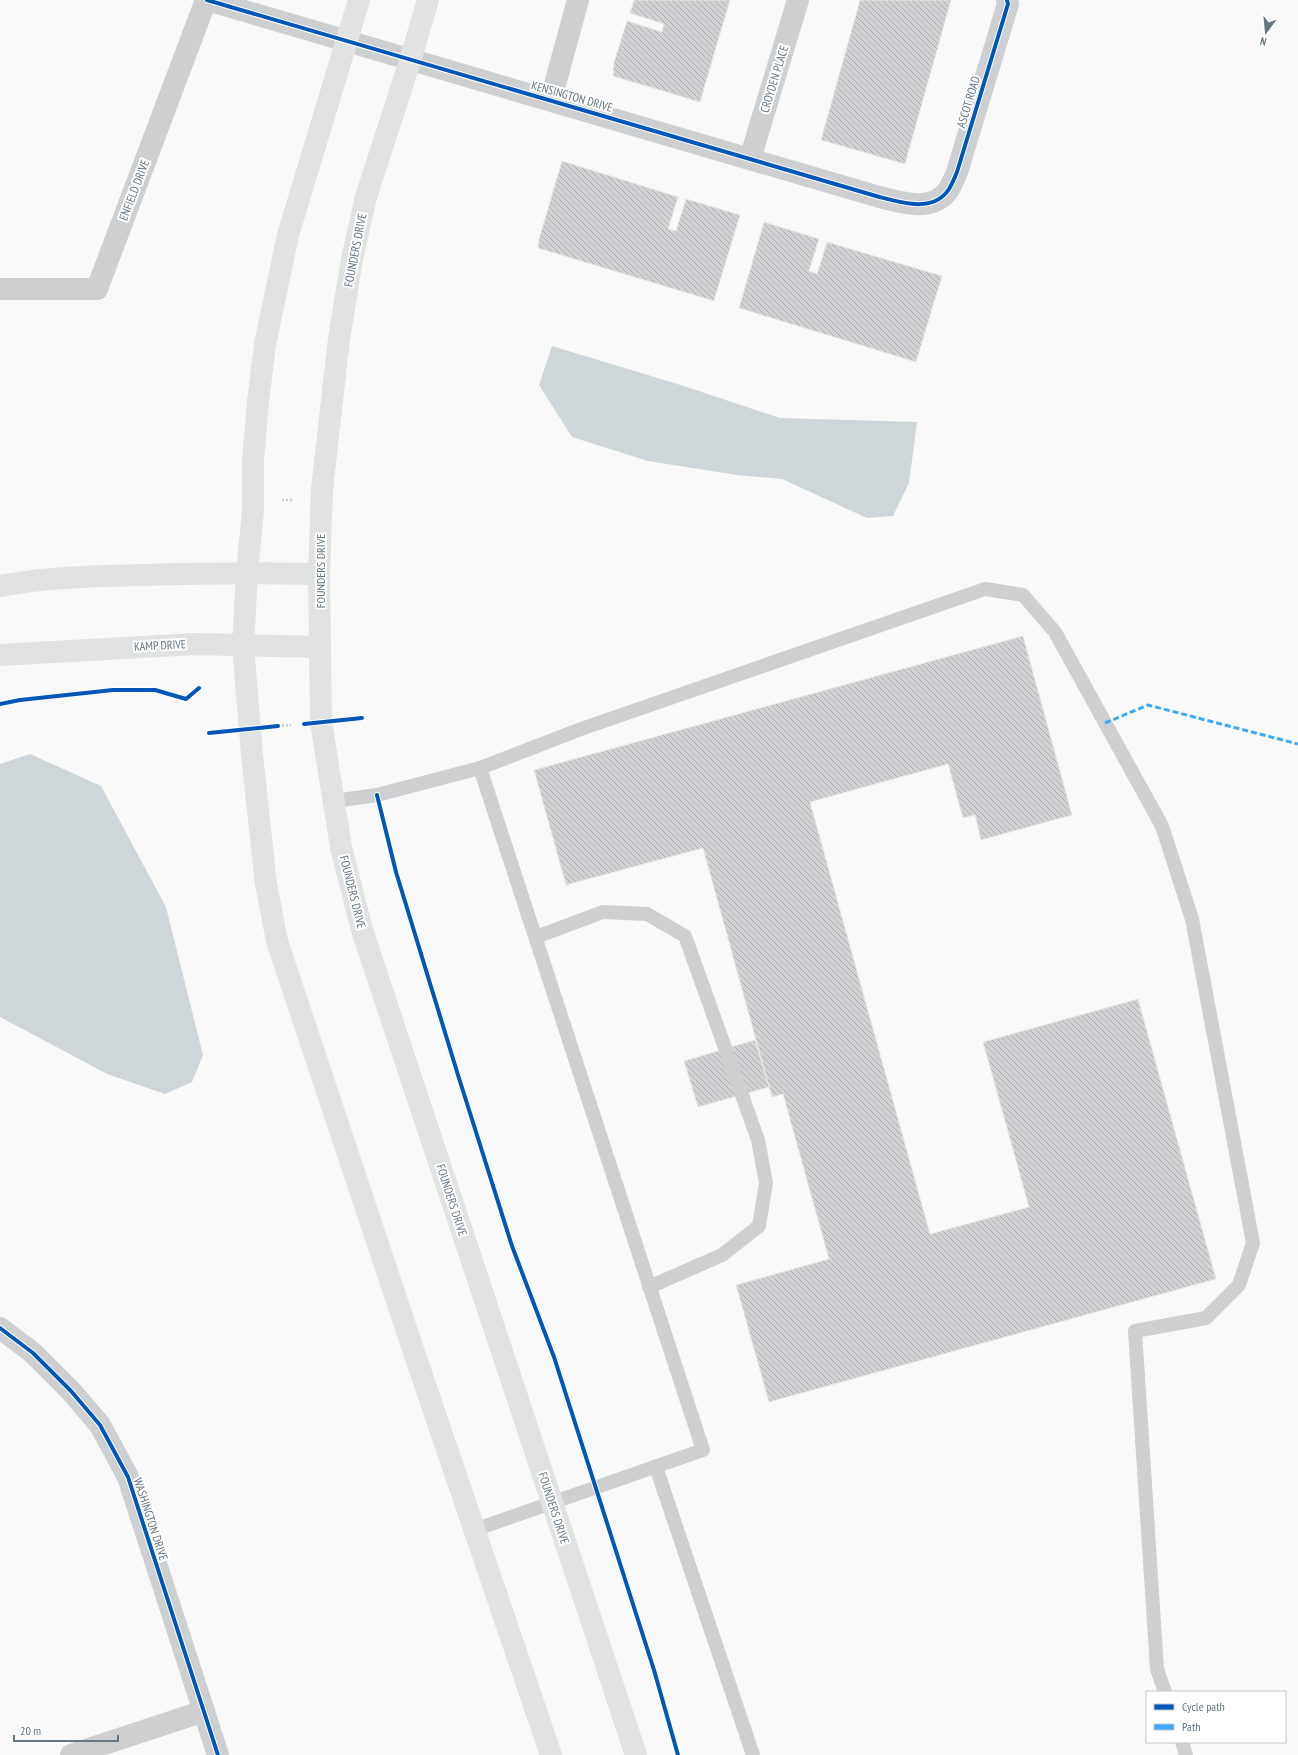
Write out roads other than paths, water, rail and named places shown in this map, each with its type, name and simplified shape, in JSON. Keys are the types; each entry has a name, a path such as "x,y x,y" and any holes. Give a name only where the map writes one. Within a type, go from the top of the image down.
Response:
{"main road":[{"path":"359,0 288,235 265,344 257,410 253,461 253,510 246,573 243,646 266,884 277,941 551,1755"},
{"name":"FOUNDERS DRIVE","path":"428,0 366,197 352,259 339,339 322,489 319,574 321,722 342,847 362,930 636,1755"},
{"path":"0,586 33,580 75,576 246,573 319,574"},
{"name":"KAMP DRIVE","path":"0,655 8,653 195,644 320,647"}],"street":[{"name":"KENSINGTON DRIVE","path":"207,0 410,61 551,99 750,159 909,204 933,203"},
{"name":"ENFIELD DRIVE","path":"0,289 97,289 207,0"},
{"path":"551,99 578,0"},
{"name":"CROYDEN PLACE","path":"750,159 798,0"},
{"name":"ASCOT ROAD","path":"933,203 948,190 958,172 1008,4 1007,0"},
{"name":"WASHINGTON DRIVE","path":"0,1328 33,1353 71,1391 100,1425 128,1477 218,1755"},
{"path":"71,1755 204,1711"}],"lane":[{"path":"334,801 377,795 480,768 581,729 985,589 1023,595 1056,632 1162,826 1192,919 1252,1243 1239,1285 1206,1318 1135,1331 1157,1669 1164,1691"},
{"path":"474,1530 703,1450 480,768"},
{"path":"536,937 603,912 647,914 685,936 758,1140 766,1183 759,1226 722,1254 649,1287"},
{"path":"656,1467 754,1755"},
{"path":"1182,1743 1186,1755"}]}
